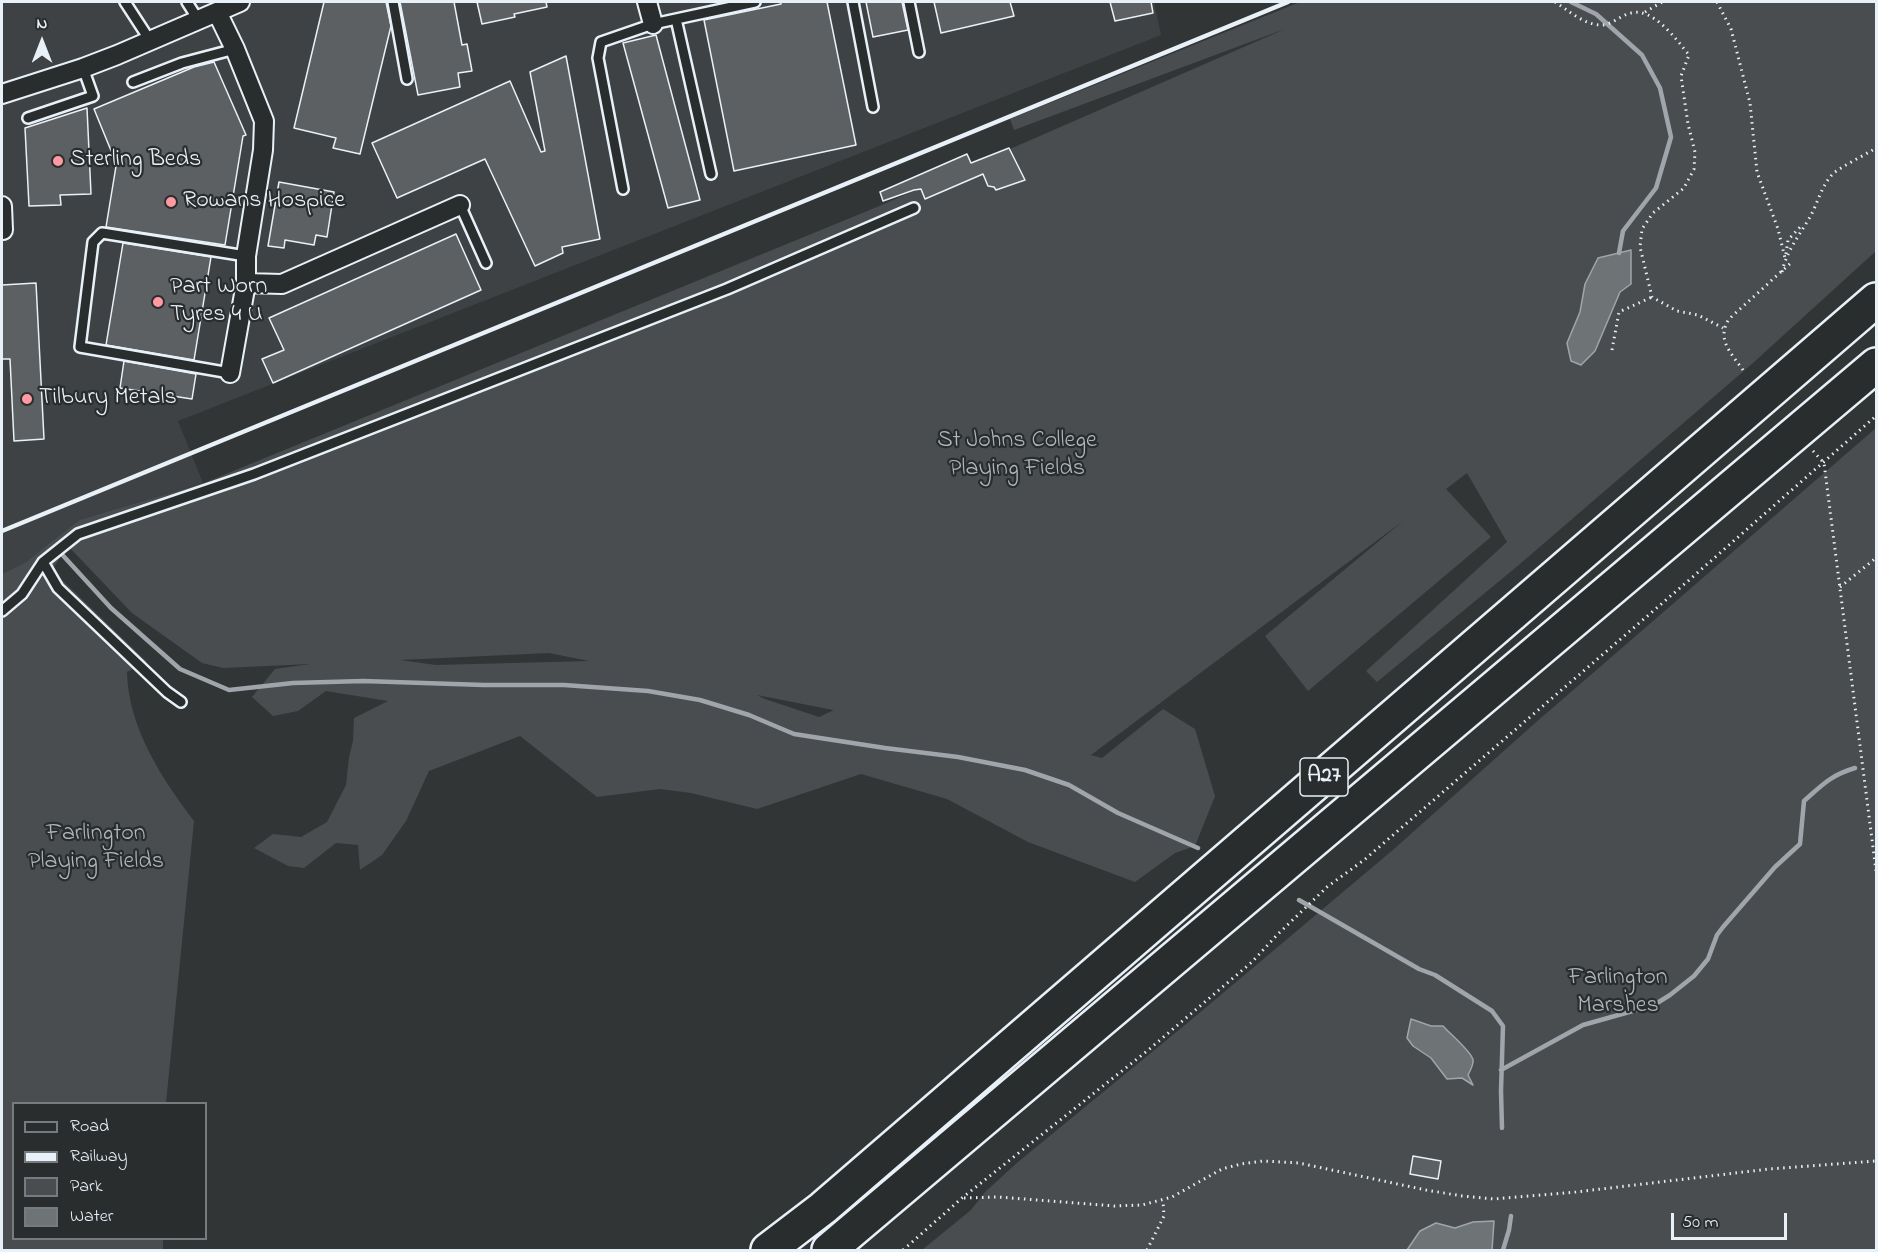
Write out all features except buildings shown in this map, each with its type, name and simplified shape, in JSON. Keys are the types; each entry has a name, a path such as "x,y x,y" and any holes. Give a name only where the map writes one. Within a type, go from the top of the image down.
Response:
{"highway":[{"name":"A27","path":"768,1251 823,1208 1876,300"},
{"name":"A27","path":"829,1251 1876,365"}],"street":[{"path":"2,94 83,68 151,42 240,2"},
{"path":"647,2 653,24"},
{"path":"218,12 236,49 264,121 263,150 246,256 246,284 230,373"},
{"path":"246,284 271,285 291,281 460,205"},
{"path":"2,206 3,230"}],"lane":[{"path":"124,2 151,42"},
{"path":"188,2 199,21"},
{"path":"393,2 407,79"},
{"path":"623,189 598,58 601,42 653,24 755,2"},
{"path":"853,2 873,107"},
{"path":"909,2 919,52"},
{"path":"676,19 711,174"},
{"path":"133,82 182,63 236,49"},
{"path":"28,118 93,96 83,68"},
{"path":"460,205 486,263"},
{"path":"2,611 22,594 43,562 78,534 254,474 727,289 914,208"},
{"path":"230,373 80,348 93,242 102,233 246,256"},
{"path":"43,562 58,588 167,692 181,702"}],"path":[{"path":"1555,2 1583,20 1601,25 1631,12 1645,13 1659,22 1689,55 1681,76 1682,95 1695,152 1694,169 1684,188 1653,213 1642,229 1640,247 1652,297 1677,311 1698,315 1723,328"},
{"path":"1645,13 1662,2"},
{"path":"1717,2 1731,29 1750,103 1757,172 1778,229 1785,258"},
{"path":"1782,272 1792,243 1810,218 1824,187 1834,173 1876,148"},
{"path":"1743,370 1725,345 1723,328 1729,319 1793,261"},
{"path":"1612,350 1619,312 1652,297"},
{"path":"903,1251 962,1198 1148,1051 1252,962 1327,886 1364,860 1876,416"},
{"path":"1814,451 1824,462 1876,871"},
{"path":"1840,586 1876,558"},
{"path":"962,1198 998,1197 1115,1206 1142,1205 1163,1201 1222,1169 1263,1161 1299,1163 1426,1190 1494,1199 1576,1192 1746,1171 1876,1161"},
{"path":"1147,1251 1164,1216 1163,1201"}],"shaded area":[{"path":"2,2 1154,2 1161,35 178,421 203,483 79,520 26,562 2,574"}],"green space":[{"name":"St Johns College Playing Fields","path":"1300,2 1876,2 1876,251 1753,363 1520,564 1377,682 1366,671 1507,542 1467,473 1446,489 1491,537 1308,691 1265,636 1403,521 1091,755 1102,758 1163,709 1195,729 1215,796 1195,846 1175,853 1135,882 1028,842 947,799 861,774 757,809 691,793 660,789 597,797 520,736 429,771 406,821 382,855 360,870 358,845 336,843 304,868 288,866 254,848 273,834 301,837 327,822 346,785 354,718 388,701 326,691 298,711 273,716 252,697 275,669 310,664 223,668 202,663 132,613 68,546 53,568 60,578 147,662 127,672 133,713 159,770 194,821 166,1102 12,1102 12,1240 163,1240 163,1250 2,1250 2,574 26,562 79,520 204,483 877,207 1285,29 1014,130 1010,119","holes":["549,653 589,661 436,665 400,660","757,695 833,710 819,717"]},
{"name":"Farlington Marshes","path":"1876,428 1876,1250 922,1250 971,1210 985,1192 1018,1162 1394,849 1534,724"}],"water":[{"path":"1631,250 1631,284 1620,292 1595,351 1581,365 1571,361 1567,343 1580,312 1585,284 1598,258"},
{"path":"1411,1019 1431,1026 1443,1026 1465,1048 1473,1060 1468,1075 1473,1085 1462,1078 1447,1079 1431,1058 1413,1046 1407,1038"},
{"path":"1494,1221 1492,1250 1407,1250 1420,1231 1436,1223 1455,1228 1473,1222"}],"waterway":[{"path":"1571,2 1596,14 1642,55 1660,88 1671,137 1656,188 1623,231 1619,253"},
{"path":"57,549 111,608 180,669 229,690 293,683 363,681 564,685 648,691 700,700 749,715 794,734 958,757 1025,770 1069,785 1118,813 1198,848"},
{"path":"1501,1070 1583,1025 1654,1005 1694,976 1708,959 1717,935 1723,927 1775,867 1800,844 1804,801 1833,777 1855,768"},
{"path":"1299,900 1419,969 1435,975 1492,1011 1503,1026 1502,1128"},
{"path":"1503,1250 1511,1216"}],"railway":[{"path":"2,531 1288,2"}],"place":[{"name":"Sterling Beds","path":"58,161"},
{"name":"Rowans Hospice","path":"171,202"},
{"name":"Part Worn Tyres 4 U","path":"158,302"},
{"name":"Tilbury Metals","path":"27,399"}],"park label":[{"name":"Farlington Playing Fields","path":"96,849"}]}
